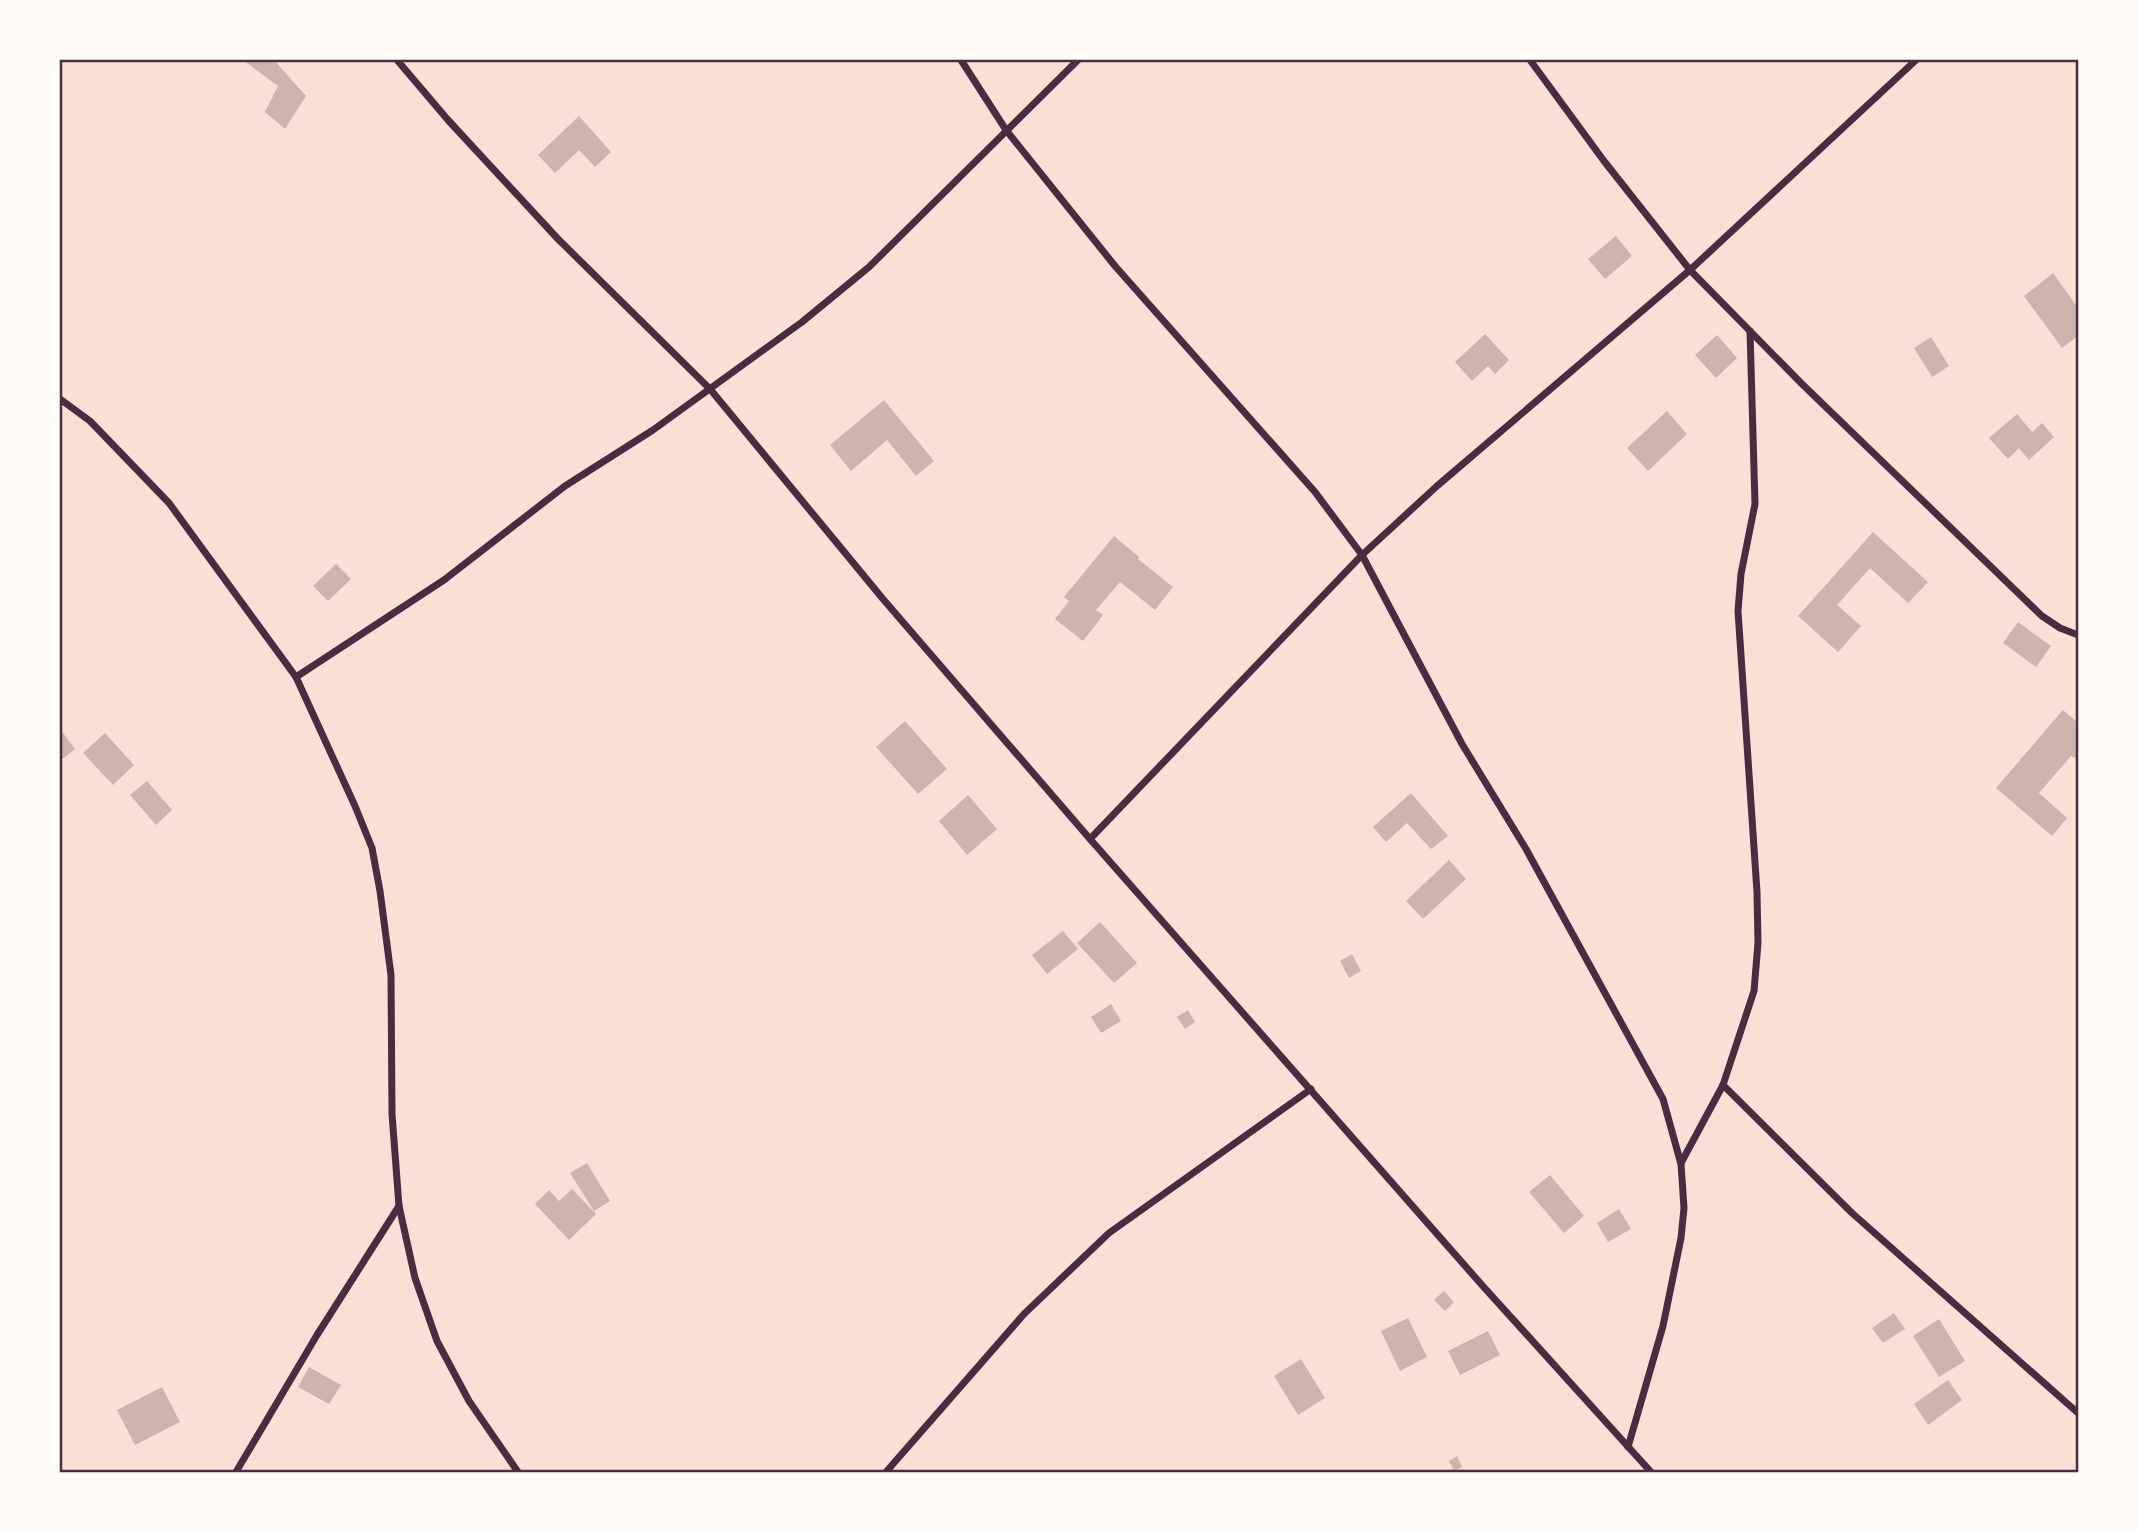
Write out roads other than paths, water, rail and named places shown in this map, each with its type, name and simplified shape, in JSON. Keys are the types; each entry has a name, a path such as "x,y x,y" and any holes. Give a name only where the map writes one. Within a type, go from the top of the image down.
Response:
{"street":[{"path":"397,60 448,120 558,239 710,389 883,599 1090,839 1651,1472"},
{"path":"961,60 1006,130 1115,266 1315,492 1362,555 1462,744 1526,849 1663,1099 1681,1164 1684,1208 1681,1238 1663,1326 1628,1447"},
{"path":"296,677 444,580 565,486 653,430 802,323 869,267 1077,60"},
{"path":"1530,60 1604,161 1690,270 2042,616 2060,628 2078,635"},
{"path":"1090,839 1362,555 1437,486 1690,270 1916,60"},
{"path":"1681,1164 1723,1085 1754,991 1758,943 1758,892 1738,611 1741,574 1755,504 1750,331"},
{"path":"60,399 90,421 169,503 296,677 355,806 372,848 391,975 392,1114 399,1206 415,1278 437,1341 469,1401 518,1472"},
{"path":"1723,1085 1852,1213 2078,1413"},
{"path":"886,1472 1024,1314 1090,1250 1109,1233 1311,1089"},
{"path":"236,1472 317,1335 399,1206"}]}
